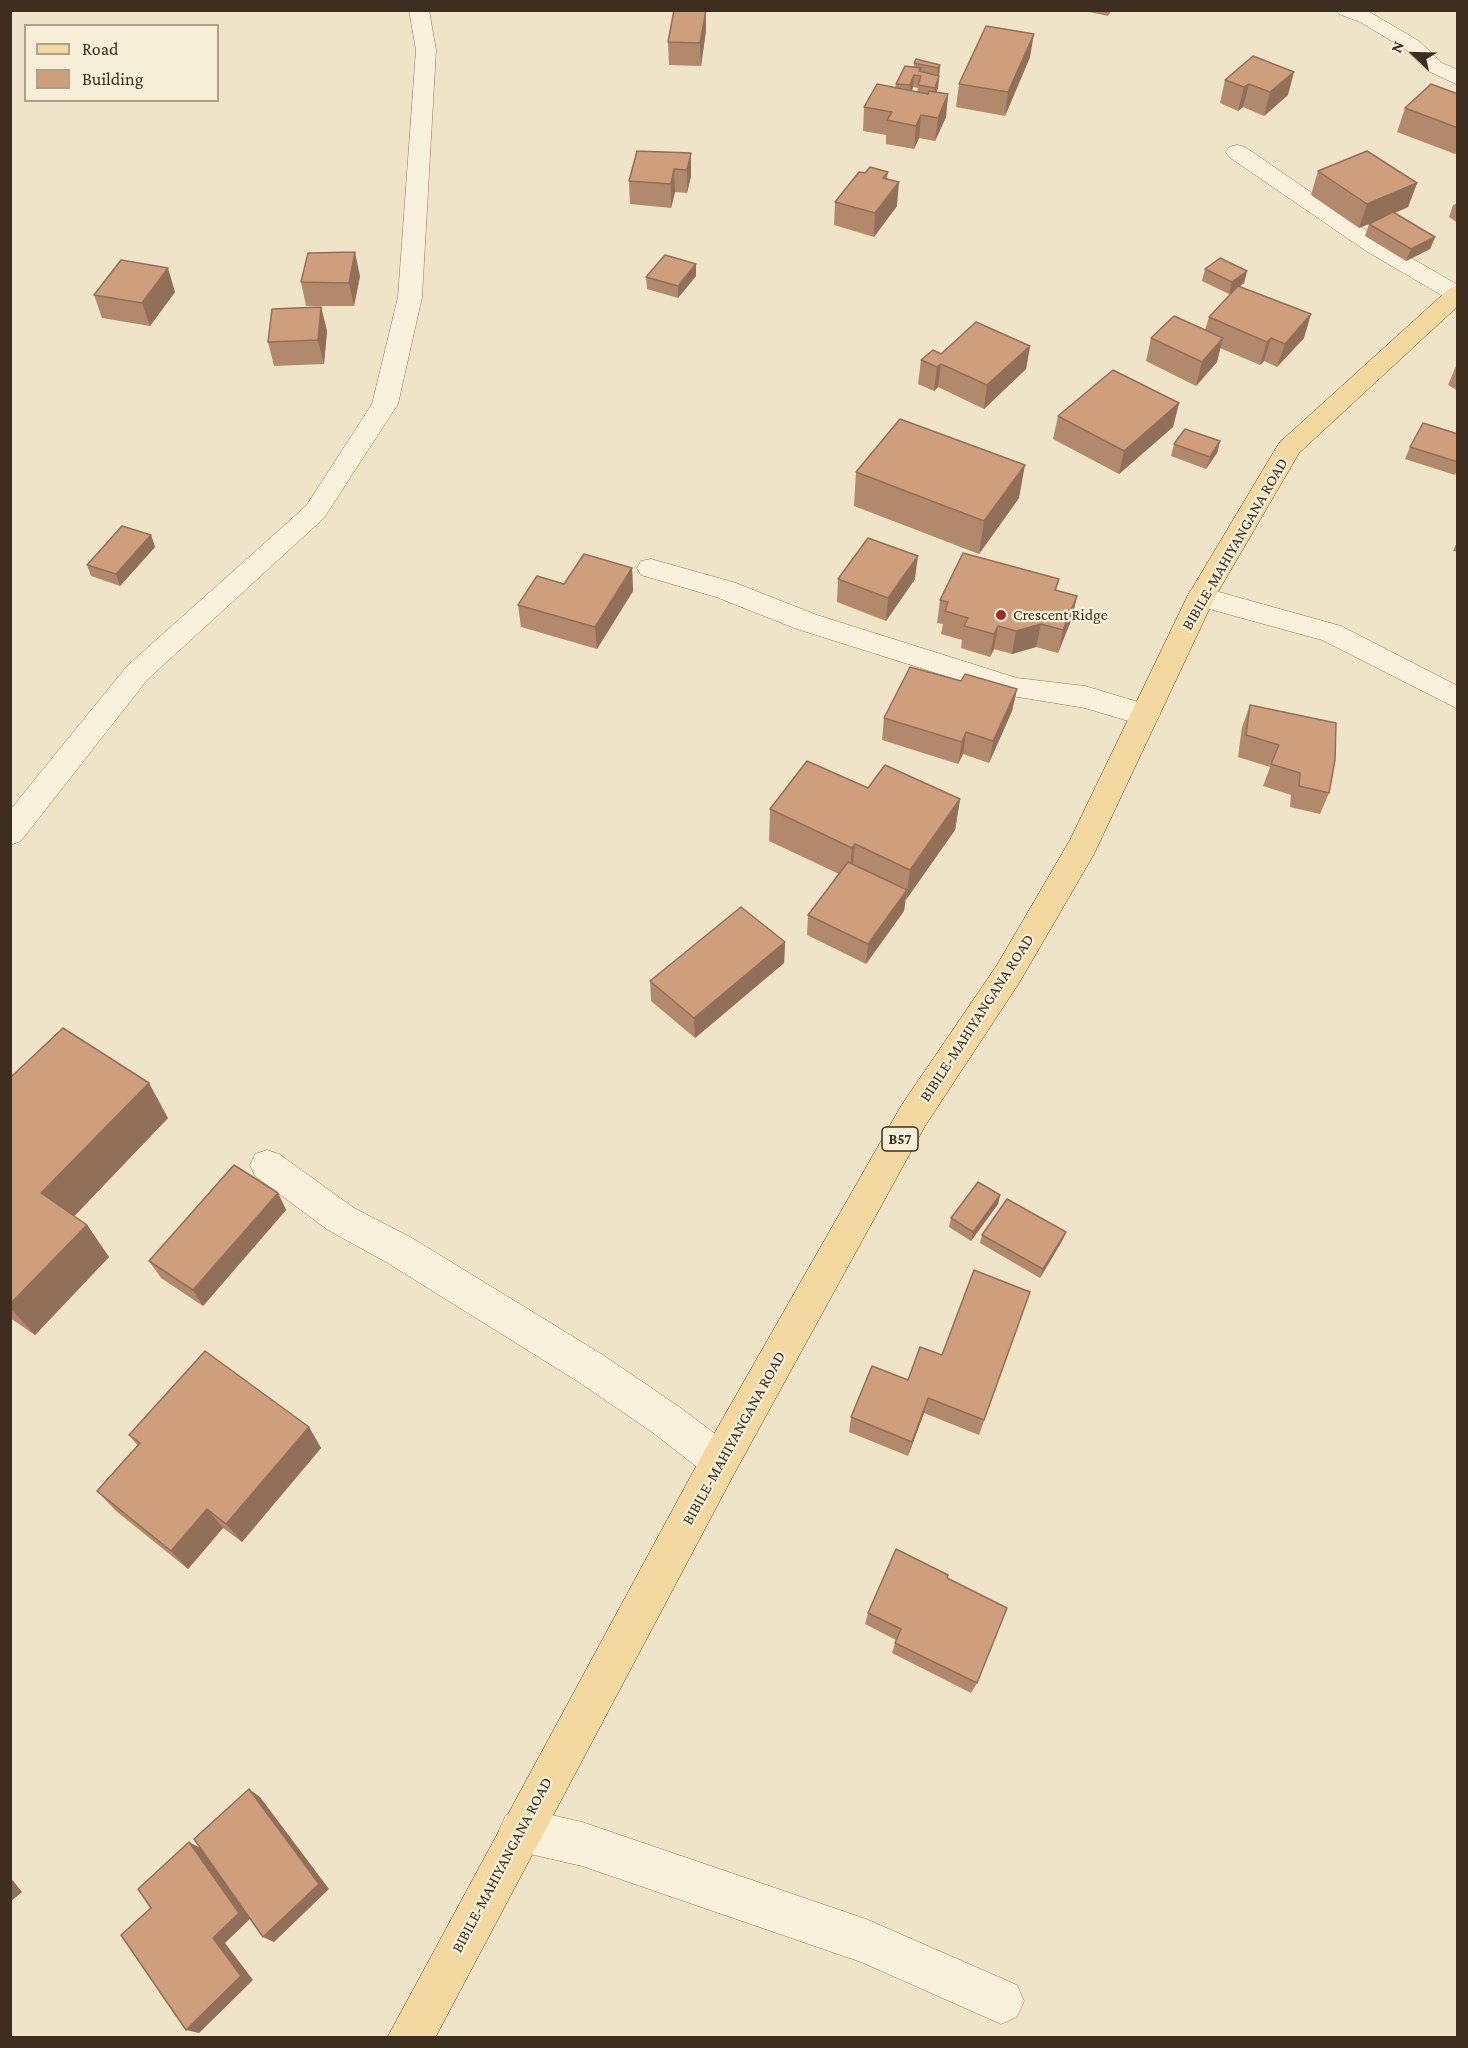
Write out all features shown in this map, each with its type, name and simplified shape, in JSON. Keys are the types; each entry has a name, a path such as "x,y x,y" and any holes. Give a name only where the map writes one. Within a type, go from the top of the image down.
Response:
{"main road":[{"name":"BIBILE-MAHIYANGANA ROAD","path":"410,2037 720,1461 914,1116 1008,974 1078,855 1201,597 1289,448 1457,294"}],"street":[{"path":"10,833 137,673 315,512 385,404 410,297 426,50 419,10"},
{"path":"1346,10 1367,18 1403,39 1435,67 1458,79"},
{"path":"1238,152 1374,246 1457,294"},
{"path":"651,568 726,590 807,622 1016,688 1085,697 1145,715"},
{"path":"1201,597 1331,633 1458,699"},
{"path":"267,1165 341,1219 399,1250 572,1356 665,1419 720,1461"},
{"path":"521,1830 582,1844 855,1937 1001,2001"}],"building":[{"path":"674,10 706,10 700,43 668,42"},
{"path":"986,26 1034,34 1008,92 959,84"},
{"path":"1253,56 1294,72 1270,92 1249,84 1244,87 1225,80"},
{"path":"916,59 940,65 938,68 914,63"},
{"path":"905,66 921,68 919,71 939,76 935,88 918,85 921,76 914,75 910,85 896,84"},
{"path":"877,84 928,94 929,91 948,94 938,118 921,115 916,126 887,120 892,112 864,107"},
{"path":"1431,84 1458,94 1458,128 1405,108"},
{"path":"637,151 691,153 687,170 674,169 671,184 629,181"},
{"path":"1367,151 1417,183 1367,204 1318,171"},
{"path":"870,167 888,172 883,178 899,182 875,213 835,202 859,172 865,173"},
{"path":"1393,212 1435,237 1411,249 1369,224"},
{"path":"355,252 349,283 301,282 308,253"},
{"path":"665,255 696,264 678,286 646,277"},
{"path":"1220,258 1247,271 1232,282 1205,269"},
{"path":"121,260 168,268 142,303 94,295"},
{"path":"1238,286 1311,314 1285,344 1271,338 1267,342 1209,317"},
{"path":"321,307 318,340 268,342 272,309"},
{"path":"1174,316 1223,338 1202,362 1151,338"},
{"path":"976,322 1030,346 987,385 941,364 937,367 921,360 933,350 941,354"},
{"path":"1113,370 1179,403 1124,451 1058,416"},
{"path":"900,419 1025,465 984,521 856,472"},
{"path":"1423,423 1458,434 1458,462 1410,447"},
{"path":"1185,429 1220,441 1210,457 1174,444"},
{"path":"122,526 151,535 116,574 87,565"},
{"path":"868,538 918,556 888,598 838,579"},
{"path":"963,553 1059,579 1055,590 1077,596 1063,630 1041,624 1016,631 998,626 994,634 964,626 968,618 945,611 948,602 940,600"},
{"path":"584,554 632,568 595,627 518,605 537,576 564,584"},
{"path":"910,667 961,681 965,674 1017,689 993,741 966,732 962,742 884,718"},
{"path":"1250,705 1336,723 1335,760 1329,793 1299,786 1300,773 1271,764 1279,745 1246,735"},
{"path":"807,761 868,788 885,765 960,799 910,870 855,844 852,848 770,809"},
{"path":"848,862 907,890 868,944 808,915"},
{"path":"741,907 785,942 694,1018 650,981"},
{"path":"63,1028 149,1083 41,1193 87,1225 10,1304 10,1078"},
{"path":"234,1165 278,1193 193,1290 149,1261"},
{"path":"978,1182 1000,1195 973,1232 951,1218"},
{"path":"1007,1199 1066,1232 1043,1269 982,1235"},
{"path":"974,1270 1030,1292 984,1420 928,1398 912,1442 851,1417 872,1366 908,1380 920,1347 942,1355"},
{"path":"205,1351 309,1427 226,1524 207,1509 171,1551 97,1491 140,1443 129,1435"},
{"path":"896,1549 1007,1608 977,1683 895,1643 901,1629 868,1613"},
{"path":"249,1789 319,1884 263,1937 194,1839"},
{"path":"189,1842 239,1913 213,1938 241,1976 186,2030 121,1935 151,1908 138,1889"}],"place":[{"name":"Crescent Ridge","path":"1001,615"}]}
